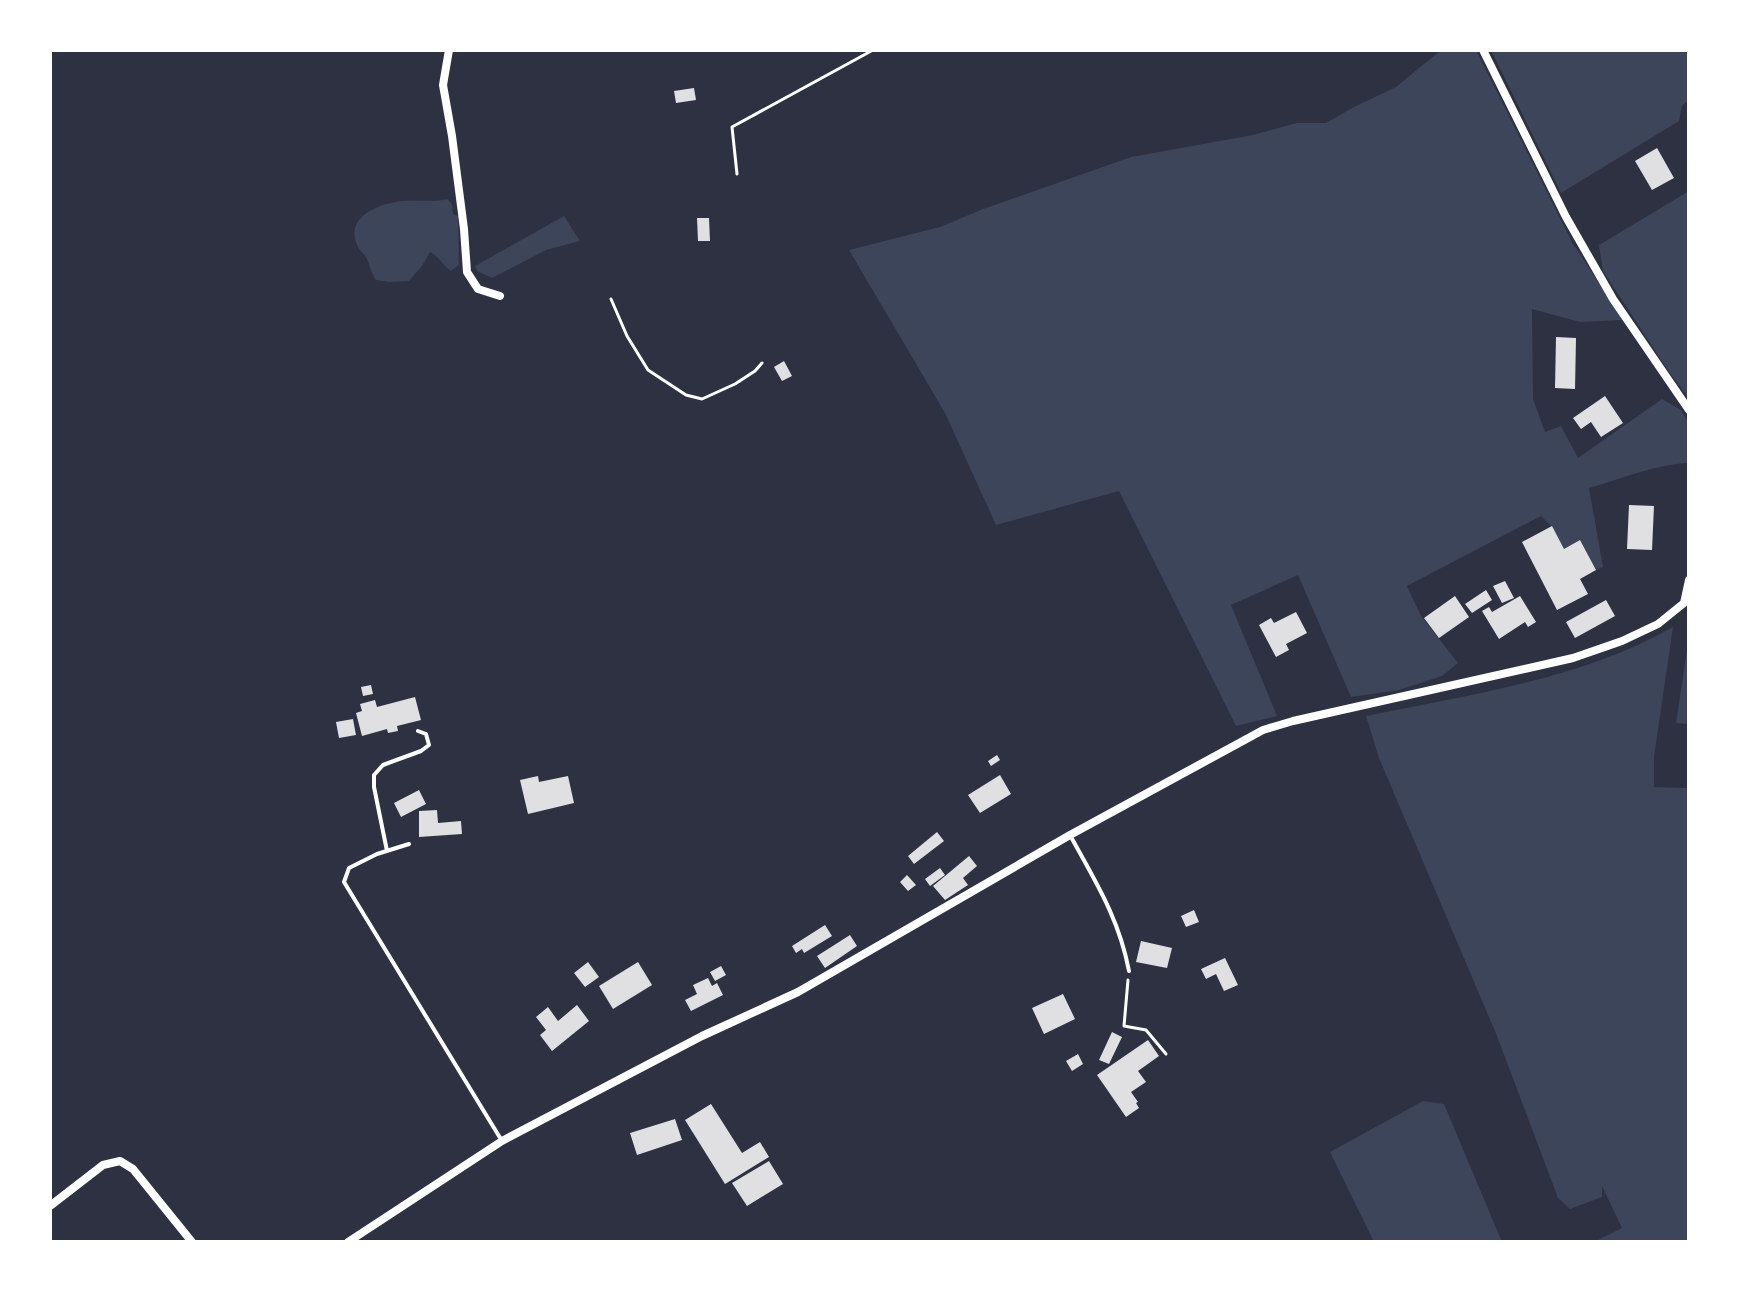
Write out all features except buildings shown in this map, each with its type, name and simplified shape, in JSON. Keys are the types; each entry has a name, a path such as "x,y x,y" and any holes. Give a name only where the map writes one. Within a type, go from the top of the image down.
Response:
{"street":[{"path":"449,50 443,85 460,198 467,272 478,289 500,296"},
{"path":"1483,50 1566,217 1605,285 1689,410"},
{"path":"348,1242 502,1141 702,1036 798,992 1070,835 1263,730 1573,658 1622,641 1658,624 1684,603 1689,580"},
{"path":"50,1206 103,1165 120,1161 133,1169 192,1242"}],"lane":[{"path":"387,851 374,775 383,765 429,745 426,734 418,731"},
{"path":"1070,835 1115,918 1129,971"},
{"path":"409,844 349,868 344,882 502,1141"}],"path":[{"path":"737,174 732,127 873,50"},
{"path":"611,299 627,336 648,370 686,395 702,399 735,384 762,363"},
{"path":"1129,971 1124,1026 1146,1030 1166,1054"}],"shaded area":[{"path":"1441,50 1476,50 1572,242 1623,320 1580,322 1532,309 1533,399 1545,432 1561,426 1578,458 1662,399 1681,410 1689,424 1689,463 1651,469 1589,488 1603,567 1596,570 1580,540 1564,549 1552,527 1541,516 1407,586 1421,616 1458,663 1442,676 1399,690 1351,697 1298,575 1231,605 1277,716 1236,726 1119,491 996,525 945,413 849,250 940,227 1131,157 1253,135 1297,123 1326,123 1396,87"},
{"path":"1491,50 1689,50 1689,101 1682,105 1679,121 1561,193"},
{"path":"1689,191 1689,399 1603,271 1599,245"},
{"path":"447,199 452,204 453,214 458,216 459,265 451,271 430,252 409,281 376,280 358,247 355,227 359,220 374,209 393,203"},
{"path":"564,216 580,241 546,250 492,278 477,271 475,266"},
{"path":"1673,627 1654,757 1654,787 1689,788 1689,1242 1594,1242 1622,1228 1602,1186 1602,1197 1570,1209 1558,1198 1497,1036 1379,758 1366,716 1563,672 1638,645"},
{"path":"1689,636 1689,724 1676,723"},
{"path":"1423,1101 1444,1104 1502,1242 1374,1242 1330,1152"}]}
